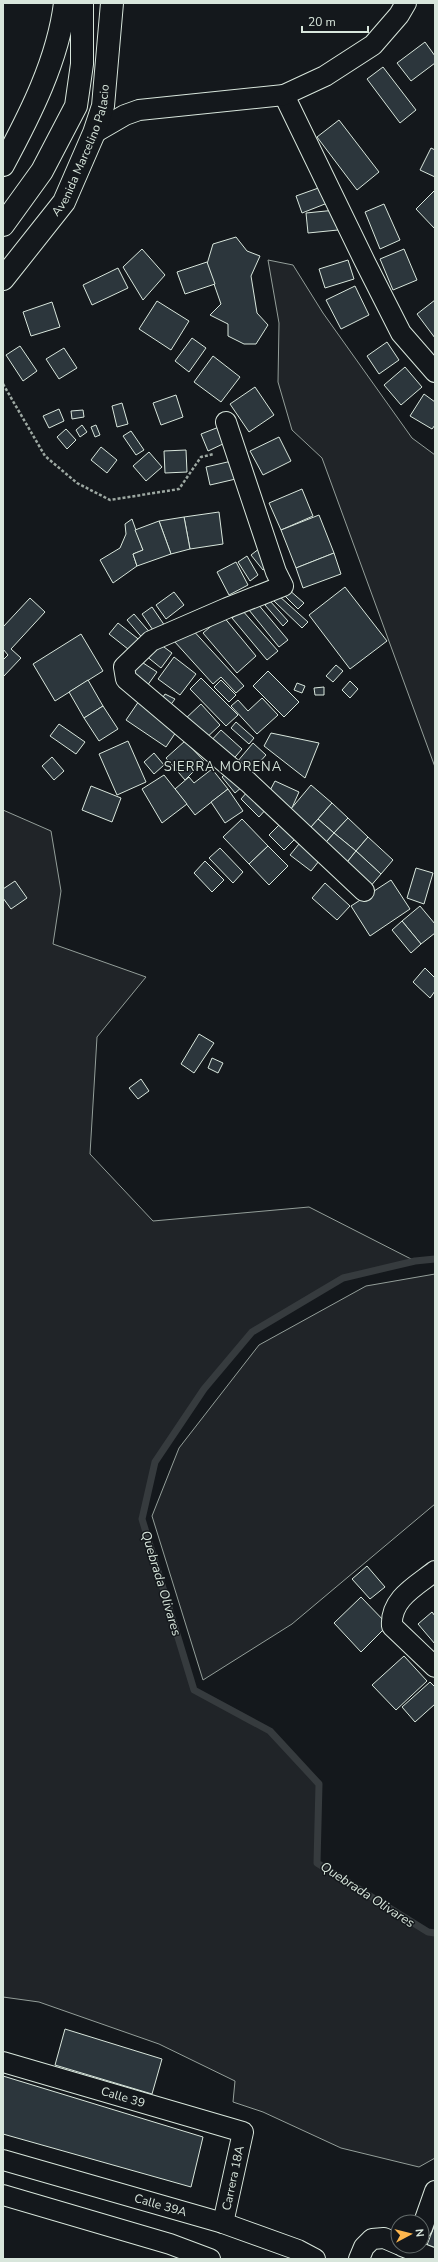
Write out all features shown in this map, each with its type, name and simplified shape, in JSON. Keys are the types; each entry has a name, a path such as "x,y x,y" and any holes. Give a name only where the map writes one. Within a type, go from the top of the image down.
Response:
{"main road":[{"path":"3,165 32,111 63,24 65,3"},
{"name":"Avenida Marcelino Palacio","path":"3,225 42,171 76,106 82,64 82,3"},
{"name":"Avenida Marcelino Palacio","path":"3,279 64,202 94,133 103,106 112,3"}],"street":[{"path":"94,133 125,115 153,107 284,95 325,76 373,45 399,15 406,3"},
{"path":"284,95 364,262 401,333 435,372"},
{"path":"226,422 276,572 283,586 227,608 151,641 124,667 126,679 248,782 364,892"},
{"path":"435,1571 398,1601 392,1618 392,1626 435,1667"},
{"name":"Calle 39","path":"3,2062 243,2132"},
{"name":"Carrera 18A","path":"223,2223 243,2132"},
{"name":"Calle 39A","path":"3,2160 223,2223 298,2250 314,2259"},
{"path":"427,2214 435,2191"},
{"path":"3,2195 170,2244 210,2259"},
{"path":"359,2259 364,2247 372,2239 384,2238 390,2240"},
{"path":"423,2254 434,2259"}],"path":[{"path":"3,384 45,456 77,483 110,500 180,489 201,457 235,449"}],"shaded area":[{"path":"268,260 293,265 323,313 412,438 435,455 435,767 322,458 292,430 278,382 279,323"},
{"path":"3,810 51,831 61,891 53,944 146,977 97,1037 90,1154 153,1221 309,1207 415,1261 343,1278 252,1332 204,1389 155,1462 142,1519 194,1690 270,1731 319,1784 318,1863 428,1932 435,1933 435,2158 419,2167 341,2148 263,2112 233,2102 235,2081 159,2044 39,2002 3,1997"},
{"path":"435,1274 435,1504 292,1624 203,1680 152,1516 179,1448 259,1345 366,1286"}],"building":[{"path":"425,42 435,56 435,63 411,81 397,63"},
{"path":"383,67 416,110 400,123 367,79"},
{"path":"339,120 379,172 357,190 317,137"},
{"path":"431,148 435,150 435,177 420,170"},
{"path":"324,186 330,202 302,213 296,196"},
{"path":"435,190 435,229 416,209"},
{"path":"384,204 400,240 380,249 365,212"},
{"path":"336,210 338,230 308,233 306,213"},
{"path":"236,237 247,251 260,256 251,276 257,313 268,325 256,344 244,344 228,336 228,324 210,315 221,304 207,264 213,244"},
{"path":"142,249 165,275 143,300 123,267"},
{"path":"404,249 417,280 393,290 380,259"},
{"path":"348,260 354,279 325,288 319,269"},
{"path":"207,262 215,284 185,294 177,272"},
{"path":"118,268 128,288 92,305 83,285"},
{"path":"355,286 369,315 341,329 326,300"},
{"path":"435,300 435,338 417,314"},
{"path":"157,301 189,321 171,350 139,329"},
{"path":"52,302 60,327 31,336 23,312"},
{"path":"192,338 206,348 189,372 175,361"},
{"path":"387,342 399,360 379,374 367,356"},
{"path":"20,346 37,371 23,381 6,355"},
{"path":"64,348 77,368 59,379 46,359"},
{"path":"213,356 240,377 221,402 194,382"},
{"path":"405,367 422,387 401,405 384,385"},
{"path":"255,387 274,415 249,432 230,404"},
{"path":"424,394 435,402 435,425 432,429 410,416"},
{"path":"176,395 183,417 161,425 153,403"},
{"path":"122,403 128,424 117,427 112,406"},
{"path":"59,409 64,421 49,428 43,416"},
{"path":"83,410 84,417 72,419 71,411"},
{"path":"82,425 87,432 80,437 76,430"},
{"path":"96,425 100,435 95,437 91,427"},
{"path":"219,427 225,443 208,451 201,434"},
{"path":"66,429 76,440 67,449 57,437"},
{"path":"131,431 144,450 136,455 123,436"},
{"path":"279,437 291,461 263,475 250,451"},
{"path":"101,447 117,460 107,473 91,460"},
{"path":"186,450 187,472 165,473 164,451"},
{"path":"149,452 162,467 146,481 133,466"},
{"path":"236,460 240,478 210,485 206,467"},
{"path":"302,489 313,516 281,530 269,503"},
{"path":"219,512 223,544 190,549 184,517"},
{"path":"319,515 334,553 296,568 281,530"},
{"path":"184,517 190,549 171,554 159,521"},
{"path":"132,519 143,550 133,554 137,566 113,583 100,560 120,548 126,534 125,524"},
{"path":"159,521 171,554 137,566 133,554 143,550 135,530"},
{"path":"260,548 272,564 263,570 251,555"},
{"path":"334,553 341,574 303,588 296,568"},
{"path":"247,556 258,575 250,581 238,562"},
{"path":"236,562 248,585 229,595 217,572"},
{"path":"345,587 387,641 350,669 309,615"},
{"path":"288,589 304,603 298,609 283,594"},
{"path":"174,592 184,605 166,619 156,605"},
{"path":"279,596 308,622 302,628 274,601"},
{"path":"30,598 45,612 11,649 21,658 3,677 3,660 8,655 3,649 3,627"},
{"path":"270,601 288,621 283,626 265,605"},
{"path":"257,603 288,640 279,647 249,610"},
{"path":"152,607 165,626 155,633 142,614"},
{"path":"242,610 278,651 267,660 232,618"},
{"path":"134,614 152,635 145,641 127,620"},
{"path":"223,616 256,656 237,673 203,633"},
{"path":"118,623 142,642 133,653 109,634"},
{"path":"190,627 244,686 236,693 221,677 213,684 174,641"},
{"path":"81,634 103,671 55,701 33,664"},
{"path":"156,641 172,653 161,668 145,655"},
{"path":"174,657 196,674 180,695 158,679"},
{"path":"137,659 157,672 147,686 128,672"},
{"path":"336,665 343,671 333,682 326,676"},
{"path":"268,671 299,702 284,717 253,686"},
{"path":"201,678 238,715 226,726 190,689"},
{"path":"88,680 103,706 84,718 69,692"},
{"path":"221,680 236,695 229,702 214,687"},
{"path":"350,681 358,689 350,698 342,690"},
{"path":"297,683 305,686 302,693 294,690"},
{"path":"324,687 324,695 315,695 314,688"},
{"path":"165,694 175,699 169,707 160,702"},
{"path":"141,698 180,726 166,747 126,720"},
{"path":"262,698 278,715 257,734 231,706 238,700 248,711"},
{"path":"201,704 220,725 203,741 184,720"},
{"path":"103,706 118,729 99,741 84,718"},
{"path":"236,722 254,738 249,744 231,728"},
{"path":"59,724 85,742 76,754 50,736"},
{"path":"221,730 242,749 230,763 208,744"},
{"path":"271,733 319,743 305,778 264,746"},
{"path":"128,741 146,782 117,795 99,754"},
{"path":"185,741 204,761 185,780 166,758"},
{"path":"253,743 266,755 250,773 237,762"},
{"path":"154,753 164,765 154,774 144,762"},
{"path":"52,757 64,771 54,780 42,766"},
{"path":"212,769 228,789 195,815 175,789 189,777 194,783"},
{"path":"230,770 243,786 235,793 222,777"},
{"path":"164,775 187,804 162,823 142,789"},
{"path":"275,781 299,792 291,810 266,798"},
{"path":"311,785 332,803 305,834 285,816"},
{"path":"91,786 121,798 112,822 82,810"},
{"path":"228,789 243,811 225,823 211,802"},
{"path":"248,791 267,808 259,817 241,799"},
{"path":"332,803 348,818 334,833 318,819"},
{"path":"348,818 368,837 356,851 334,833"},
{"path":"242,819 268,846 249,864 223,837"},
{"path":"318,819 334,833 321,848 305,834"},
{"path":"280,824 295,839 284,850 269,835"},
{"path":"334,833 356,851 344,866 321,848"},
{"path":"368,837 393,860 381,874 356,851"},
{"path":"299,844 319,861 311,871 290,855"},
{"path":"268,846 288,866 269,885 249,864"},
{"path":"220,848 243,872 233,883 209,858"},
{"path":"356,851 381,874 369,888 344,866"},
{"path":"205,861 224,880 212,892 194,873"},
{"path":"416,868 433,873 424,904 407,898"},
{"path":"391,880 410,909 370,936 351,906"},
{"path":"15,881 27,898 11,909 3,898 3,889"},
{"path":"325,883 350,906 337,920 312,898"},
{"path":"420,906 435,924 435,933 421,944 402,921"},
{"path":"402,921 421,944 411,953 392,930"},
{"path":"425,968 435,978 435,991 430,998 413,982"},
{"path":"199,1034 214,1043 194,1073 181,1064"},
{"path":"212,1058 223,1063 218,1073 208,1068"},
{"path":"141,1079 149,1091 138,1099 129,1088"},
{"path":"367,1566 385,1587 370,1599 352,1579"},
{"path":"361,1597 388,1625 361,1652 334,1623"},
{"path":"432,1612 435,1616 435,1644 418,1624"},
{"path":"404,1656 427,1681 396,1710 372,1685"},
{"path":"430,1682 435,1687 435,1704 415,1722 402,1707"},
{"path":"65,2029 162,2059 152,2094 55,2065"},
{"path":"3,2076 203,2137 191,2187 3,2134"},
{"path":"435,2224 435,2248 430,2246 430,2237"}],"waterway":[{"name":"Quebrada Olivares","path":"435,1259 415,1261 343,1278 252,1332 204,1389 155,1462 142,1519 194,1690 270,1731 319,1784 317,1863 428,1932 435,1933"}],"district":[{"name":"SIERRA MORENA","path":"223,766"}]}
